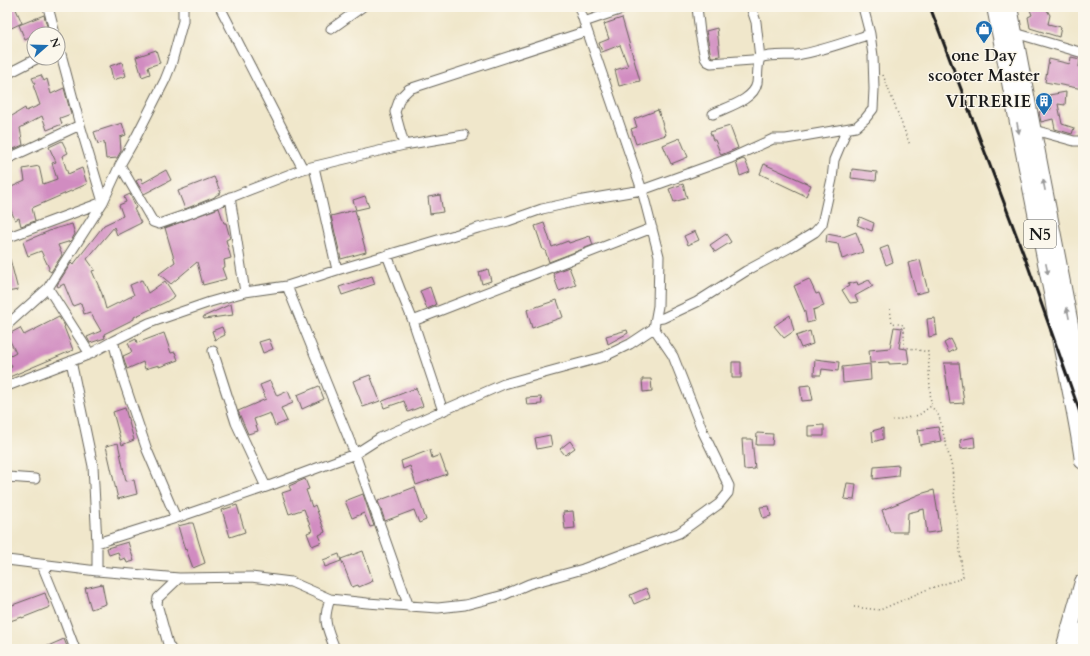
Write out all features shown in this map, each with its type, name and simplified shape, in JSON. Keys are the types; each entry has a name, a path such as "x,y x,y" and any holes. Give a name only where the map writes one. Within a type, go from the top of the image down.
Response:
{"highway":[{"name":"N5","path":"995,7 1074,406 1083,461"},
{"name":"N5","path":"1009,7 1034,130 1083,392"},
{"path":"1064,649 1083,582"},
{"path":"1078,649 1083,631"}],"street":[{"path":"48,7 54,26"},
{"path":"7,326 48,288 103,202 120,165 165,80 183,21 183,7"},
{"path":"220,7 303,169"},
{"path":"331,28 362,7"},
{"path":"7,560 97,572 179,578 251,578 292,582 330,599 409,607 438,608 464,605 504,595 529,584 583,569 679,533 719,504 728,493 729,486 703,432 673,356 655,324 658,306 659,256 642,190 579,7"},
{"path":"404,145 395,112 400,98 409,90 586,26 628,7"},
{"path":"697,7 700,33 707,61 711,63 752,60 767,56 797,55 870,34"},
{"path":"713,114 748,98 755,90 757,82 757,66 760,58 756,22 751,7"},
{"path":"7,386 90,354 149,323 210,302 245,292 287,286 478,228 508,221 542,209 642,190 731,158 772,139 786,139 856,127 865,120 873,109 873,56 870,34 863,7"},
{"path":"1014,33 1083,53"},
{"path":"7,74 26,64"},
{"path":"64,66 103,202"},
{"path":"7,159 80,125"},
{"path":"98,543 266,487 355,454 380,438 504,384 603,357 630,344 663,318 697,302 815,232 822,224 832,179 834,160 848,128"},
{"path":"1034,130 1074,141 1083,141"},
{"path":"120,165 153,222 159,224 303,169 404,145 464,135"},
{"path":"314,167 337,270"},
{"path":"230,197 245,292"},
{"path":"8,235 103,202"},
{"path":"413,321 652,228"},
{"path":"387,255 413,321 443,411"},
{"path":"287,286 355,454 409,607"},
{"path":"48,288 90,354"},
{"path":"113,341 124,382 147,450 176,518"},
{"path":"213,351 236,423 266,487"},
{"path":"71,361 93,466 98,543 97,572"},
{"path":"7,477 35,479"},
{"path":"42,564 75,649"},
{"path":"171,649 168,644 157,604 158,598 179,578"},
{"path":"330,599 325,612 325,623 335,649"}],"path":[{"path":"882,72 910,145"},
{"path":"854,608 880,610 928,589 963,578 952,468 939,416 931,406 928,352 904,346 904,325 892,323 890,309"},
{"path":"893,421 919,415 931,406"}],"building":[{"path":"7,7 15,7 22,23 7,30"},
{"path":"1029,7 1045,7 1050,15 1048,24 1061,27 1059,37 1030,28 1028,17 1032,15"},
{"path":"44,15 47,26 26,26 25,40 19,25"},
{"path":"622,18 640,81 619,86 615,70 628,66 620,45 602,52 599,43 609,39 604,24"},
{"path":"717,28 720,56 712,57 706,31"},
{"path":"156,50 160,63 148,67 150,74 142,77 136,57"},
{"path":"1071,57 1080,59 1079,67 1083,67 1083,89 1045,82 1049,59 1070,64"},
{"path":"122,62 126,76 113,80 110,66"},
{"path":"41,75 44,81 47,79 51,94 64,88 71,114 60,118 62,124 47,130 42,116 20,128 23,145 9,151 7,143 7,119 25,108 26,111 40,105 32,78"},
{"path":"1066,92 1065,105 1058,104 1062,124 1074,128 1072,134 1055,129 1053,119 1041,122 1039,112 1051,109 1049,95"},
{"path":"658,110 666,135 636,144 631,129 637,127 634,119"},
{"path":"122,123 126,135 120,137 121,151 117,158 106,159 104,142 98,144 94,132"},
{"path":"730,126 738,148 721,155 710,132"},
{"path":"680,138 688,157 671,164 663,145"},
{"path":"62,141 68,153 62,156 68,174 82,168 87,184 32,208 35,221 21,226 19,218 15,220 7,201 7,189 25,181 23,169 39,166 43,184 57,179 52,163 56,162 49,147"},
{"path":"743,159 745,160 750,172 740,176 736,162"},
{"path":"764,164 811,185 806,196 760,174"},
{"path":"852,169 877,172 876,181 851,178"},
{"path":"166,170 171,180 144,194 136,181 141,178 143,183"},
{"path":"214,177 221,193 215,197 185,209 178,191"},
{"path":"683,184 687,198 674,202 669,189"},
{"path":"130,194 136,208 134,209 141,223 117,235 114,227 87,259 95,270 92,271 102,294 106,309 134,295 130,285 142,280 148,293 165,281 175,296 104,334 105,338 90,343 87,337 101,331 90,312 84,314 81,303 73,306 64,284 58,287 57,285 71,263 73,265 104,225 123,216 119,205 126,202 124,197"},
{"path":"440,195 443,212 430,214 428,197"},
{"path":"365,196 369,207 356,210 353,200"},
{"path":"219,208 224,223 226,223 230,238 226,240 231,258 224,260 225,267 222,268 226,279 203,285 197,262 171,284 159,274 175,262 165,228"},
{"path":"355,210 366,252 341,259 331,216"},
{"path":"860,217 874,223 872,231 857,225"},
{"path":"544,223 552,247 568,241 569,243 590,236 593,245 549,262 545,250 543,250 535,226"},
{"path":"72,224 75,234 71,241 58,245 62,255 51,272 48,270 49,268 41,251 28,256 23,242 54,229"},
{"path":"695,231 699,240 688,245 684,236"},
{"path":"856,232 863,252 842,259 838,244 826,242 827,234 843,237"},
{"path":"726,234 731,242 715,252 710,245"},
{"path":"888,246 893,262 886,265 880,249"},
{"path":"7,259 10,259 18,290 7,292"},
{"path":"920,260 928,291 916,294 908,263"},
{"path":"569,267 576,285 559,291 553,273"},
{"path":"488,269 491,281 482,284 479,272"},
{"path":"372,276 375,284 342,295 339,287"},
{"path":"809,279 816,294 819,293 824,306 813,310 815,321 807,323 805,312 794,286"},
{"path":"869,280 873,286 855,296 858,302 850,303 842,290 849,286 848,284 857,282 858,285"},
{"path":"430,287 436,305 427,309 420,291"},
{"path":"557,300 563,317 532,328 527,310"},
{"path":"231,304 233,315 204,319 203,317"},
{"path":"790,315 794,331 784,338 774,326"},
{"path":"59,317 65,326 64,327 73,350 7,378 7,369 12,367 7,358 16,353 7,335 20,328 24,335"},
{"path":"935,318 937,335 929,337 927,319"},
{"path":"222,327 225,335 215,340 212,331"},
{"path":"894,327 902,328 899,348 907,349 909,363 870,363 869,350 890,348"},
{"path":"627,330 628,333 608,344 606,336"},
{"path":"810,331 813,344 801,348 796,336"},
{"path":"164,333 171,353 175,352 178,360 159,367 159,365 145,369 143,362 127,369 123,356 132,352 128,343 136,339 137,343"},
{"path":"269,339 273,349 263,353 259,342"},
{"path":"951,339 956,349 949,353 944,343"},
{"path":"815,359 839,362 838,371 822,369 821,375 814,375"},
{"path":"732,362 741,362 741,378 732,378"},
{"path":"944,363 959,363 964,403 950,404"},
{"path":"870,364 871,380 843,383 842,367"},
{"path":"370,375 380,401 363,407 353,381"},
{"path":"642,379 651,379 652,391 643,392"},
{"path":"270,381 277,396 288,391 293,403 281,408 287,421 275,426 270,413 254,419 258,431 248,434 238,411 266,399 260,385"},
{"path":"810,385 813,400 802,401 800,386"},
{"path":"319,386 324,399 302,409 297,395"},
{"path":"416,388 423,406 408,412 404,401 384,408 383,401"},
{"path":"541,397 542,404 527,405 526,398"},
{"path":"125,408 134,440 122,445 113,412"},
{"path":"824,425 824,436 808,436 808,426"},
{"path":"938,427 941,441 920,445 918,430"},
{"path":"883,428 883,439 873,442 872,431"},
{"path":"757,433 773,434 772,445 756,445"},
{"path":"550,435 552,446 537,449 535,438"},
{"path":"974,437 975,447 961,449 960,440"},
{"path":"742,439 752,439 755,469 744,470"},
{"path":"570,441 575,448 565,455 560,449"},
{"path":"118,443 126,481 134,480 137,494 118,499 106,446"},
{"path":"430,450 432,458 440,455 447,474 416,485 410,466 403,469 401,461"},
{"path":"899,465 898,476 873,479 874,467"},
{"path":"305,479 309,489 306,490 312,507 315,505 325,532 319,535 322,542 312,546 307,533 312,531 304,509 289,514 282,493 291,490 289,486"},
{"path":"847,483 856,484 854,500 844,499"},
{"path":"415,487 426,520 419,523 414,510 385,521 378,501"},
{"path":"934,490 941,531 927,533 924,509 908,513 907,532 890,532 882,510 920,494"},
{"path":"363,494 374,526 370,527 364,513 352,518 345,501"},
{"path":"237,505 245,532 230,537 222,510"},
{"path":"769,506 771,516 763,518 760,507"},
{"path":"573,511 575,528 565,529 563,512"},
{"path":"193,523 205,563 193,568 186,549 185,550 178,526"},
{"path":"128,542 134,561 127,563 125,558 120,560 118,552 109,555 107,548"},
{"path":"363,551 373,581 359,587 358,585 352,587 341,559"},
{"path":"339,554 341,561 325,567 323,560"},
{"path":"102,584 106,604 91,609 85,588"},
{"path":"646,588 650,597 634,604 630,595"},
{"path":"45,593 50,607 7,622 7,607"},
{"path":"64,639 68,649 41,649"}],"railway":[{"path":"930,7 1028,266 1083,421"}],"place":[{"name":"one Day scooter Master","path":"984,44"},
{"name":"VITRERIE","path":"1044,116"}]}
